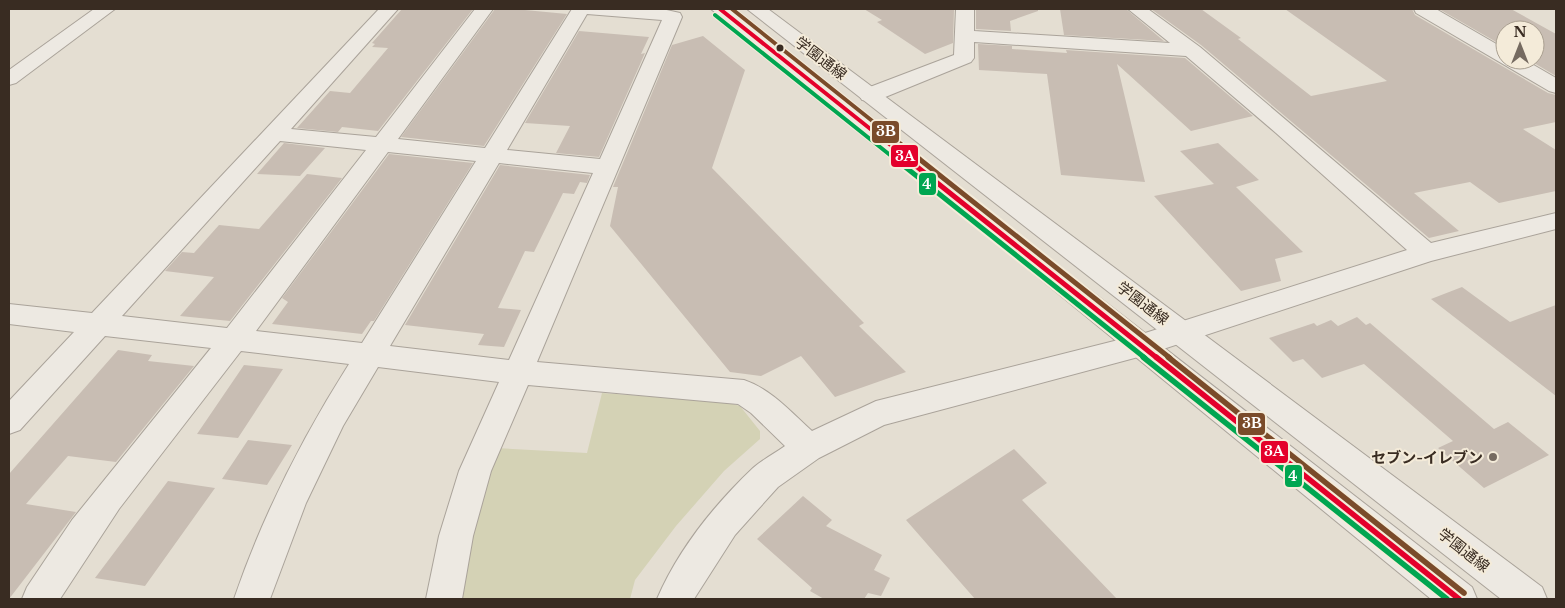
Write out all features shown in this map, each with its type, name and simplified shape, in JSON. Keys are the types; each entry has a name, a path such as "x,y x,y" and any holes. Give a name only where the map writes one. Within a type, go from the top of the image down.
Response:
{"street":[{"path":"9,79 106,9"},
{"path":"9,421 389,9"},
{"path":"40,599 62,561 108,498 234,340 484,9"},
{"path":"252,599 290,501 331,419 581,9"},
{"path":"444,599 456,536 475,471 516,372 673,17 670,15 590,9"},
{"name":"学園通線","path":"720,9 952,197 1142,345 1459,599"},
{"name":"学園通線","path":"756,9 1182,332 1529,599"},
{"path":"870,95 964,58 965,9"},
{"path":"1137,9 1193,51 1309,148 1426,253"},
{"path":"1423,9 1495,51"},
{"path":"964,36 1193,51"},
{"path":"1527,70 1556,87"},
{"path":"274,134 608,167"},
{"path":"675,599 685,580 723,524 766,477 808,448 876,414 1142,345 1426,253 1556,221"},
{"path":"9,314 516,372 744,392 762,404 808,448"}],"shaded area":[{"path":"602,393 725,402 740,406 760,431 760,439 724,471 676,526 635,580 630,599 458,599 461,572 496,448 587,453"}],"building":[{"path":"402,9 473,9 378,131 342,127 338,132 297,128 330,91 350,93 388,48 372,47 375,44 372,43"},
{"path":"495,9 526,9 567,14 484,146 401,137"},
{"path":"864,9 954,9 953,43 925,54 877,22 882,20"},
{"path":"976,9 1038,9 1038,11 1010,21 1011,31 976,29"},
{"path":"1060,9 1126,9 1164,41 1064,35"},
{"path":"1151,9 1201,9 1241,38 1238,39 1311,96 1387,81 1285,9 1412,9 1415,15 1495,62 1495,70 1509,70 1548,93 1556,95 1556,122 1523,129 1556,150 1556,191 1499,203 1470,182 1414,193 1459,231 1429,238 1201,45"},
{"path":"1439,9 1511,9 1531,20 1495,20 1495,41"},
{"path":"1545,28 1556,34 1556,76 1545,69"},
{"path":"579,31 649,37 641,54 645,53 599,157 556,153 570,126 525,123"},
{"path":"703,36 745,70 712,168 864,323 859,326 906,372 835,397 801,356 761,376 730,372 610,226 618,187 613,187 672,45"},
{"path":"978,44 1012,46 1012,49 1067,53 1066,50 1185,58 1253,116 1191,131 1117,64 1145,182 1061,175 1047,74 979,70"},
{"path":"284,143 325,148 300,176 257,174"},
{"path":"1218,143 1259,180 1236,187 1303,252 1275,259 1281,281 1241,291 1154,196 1214,184 1180,151"},
{"path":"389,154 473,163 374,321 371,321 362,334 272,324 288,302 282,298"},
{"path":"500,165 590,175 587,183 580,182 574,194 563,193 534,252 525,251 498,308 521,310 504,347 478,345 484,334 405,325"},
{"path":"307,174 342,178 230,321 180,316 214,277 165,271 182,252 194,253 219,225 259,229"},
{"path":"1462,287 1510,322 1556,305 1556,396 1431,299"},
{"path":"1357,317 1366,325 1370,323 1494,429 1508,422 1549,455 1484,488 1438,448 1453,441 1364,364 1322,378 1303,359 1293,362 1269,338 1314,323 1317,326 1331,320 1338,326"},
{"path":"118,350 152,355 148,361 194,366 116,462 68,456 26,504 76,512 9,599 9,474"},
{"path":"244,365 283,369 238,438 197,434"},
{"path":"248,440 292,445 267,485 222,479"},
{"path":"1014,449 1047,483 1022,500 1117,599 975,599 906,520"},
{"path":"168,481 215,488 145,586 95,578"},
{"path":"803,496 832,520 826,526 882,555 874,570 890,578 881,596 868,593 864,599 824,599 810,591 812,588 757,539"}],"transit line":[{"name":"3A","path":"720,9 1459,599"},
{"name":"3B","path":"732,9 1464,593"},
{"name":"4","path":"715,15 1447,599"}],"place":[{"name":"セブン-イレブン","path":"1493,457"}]}
